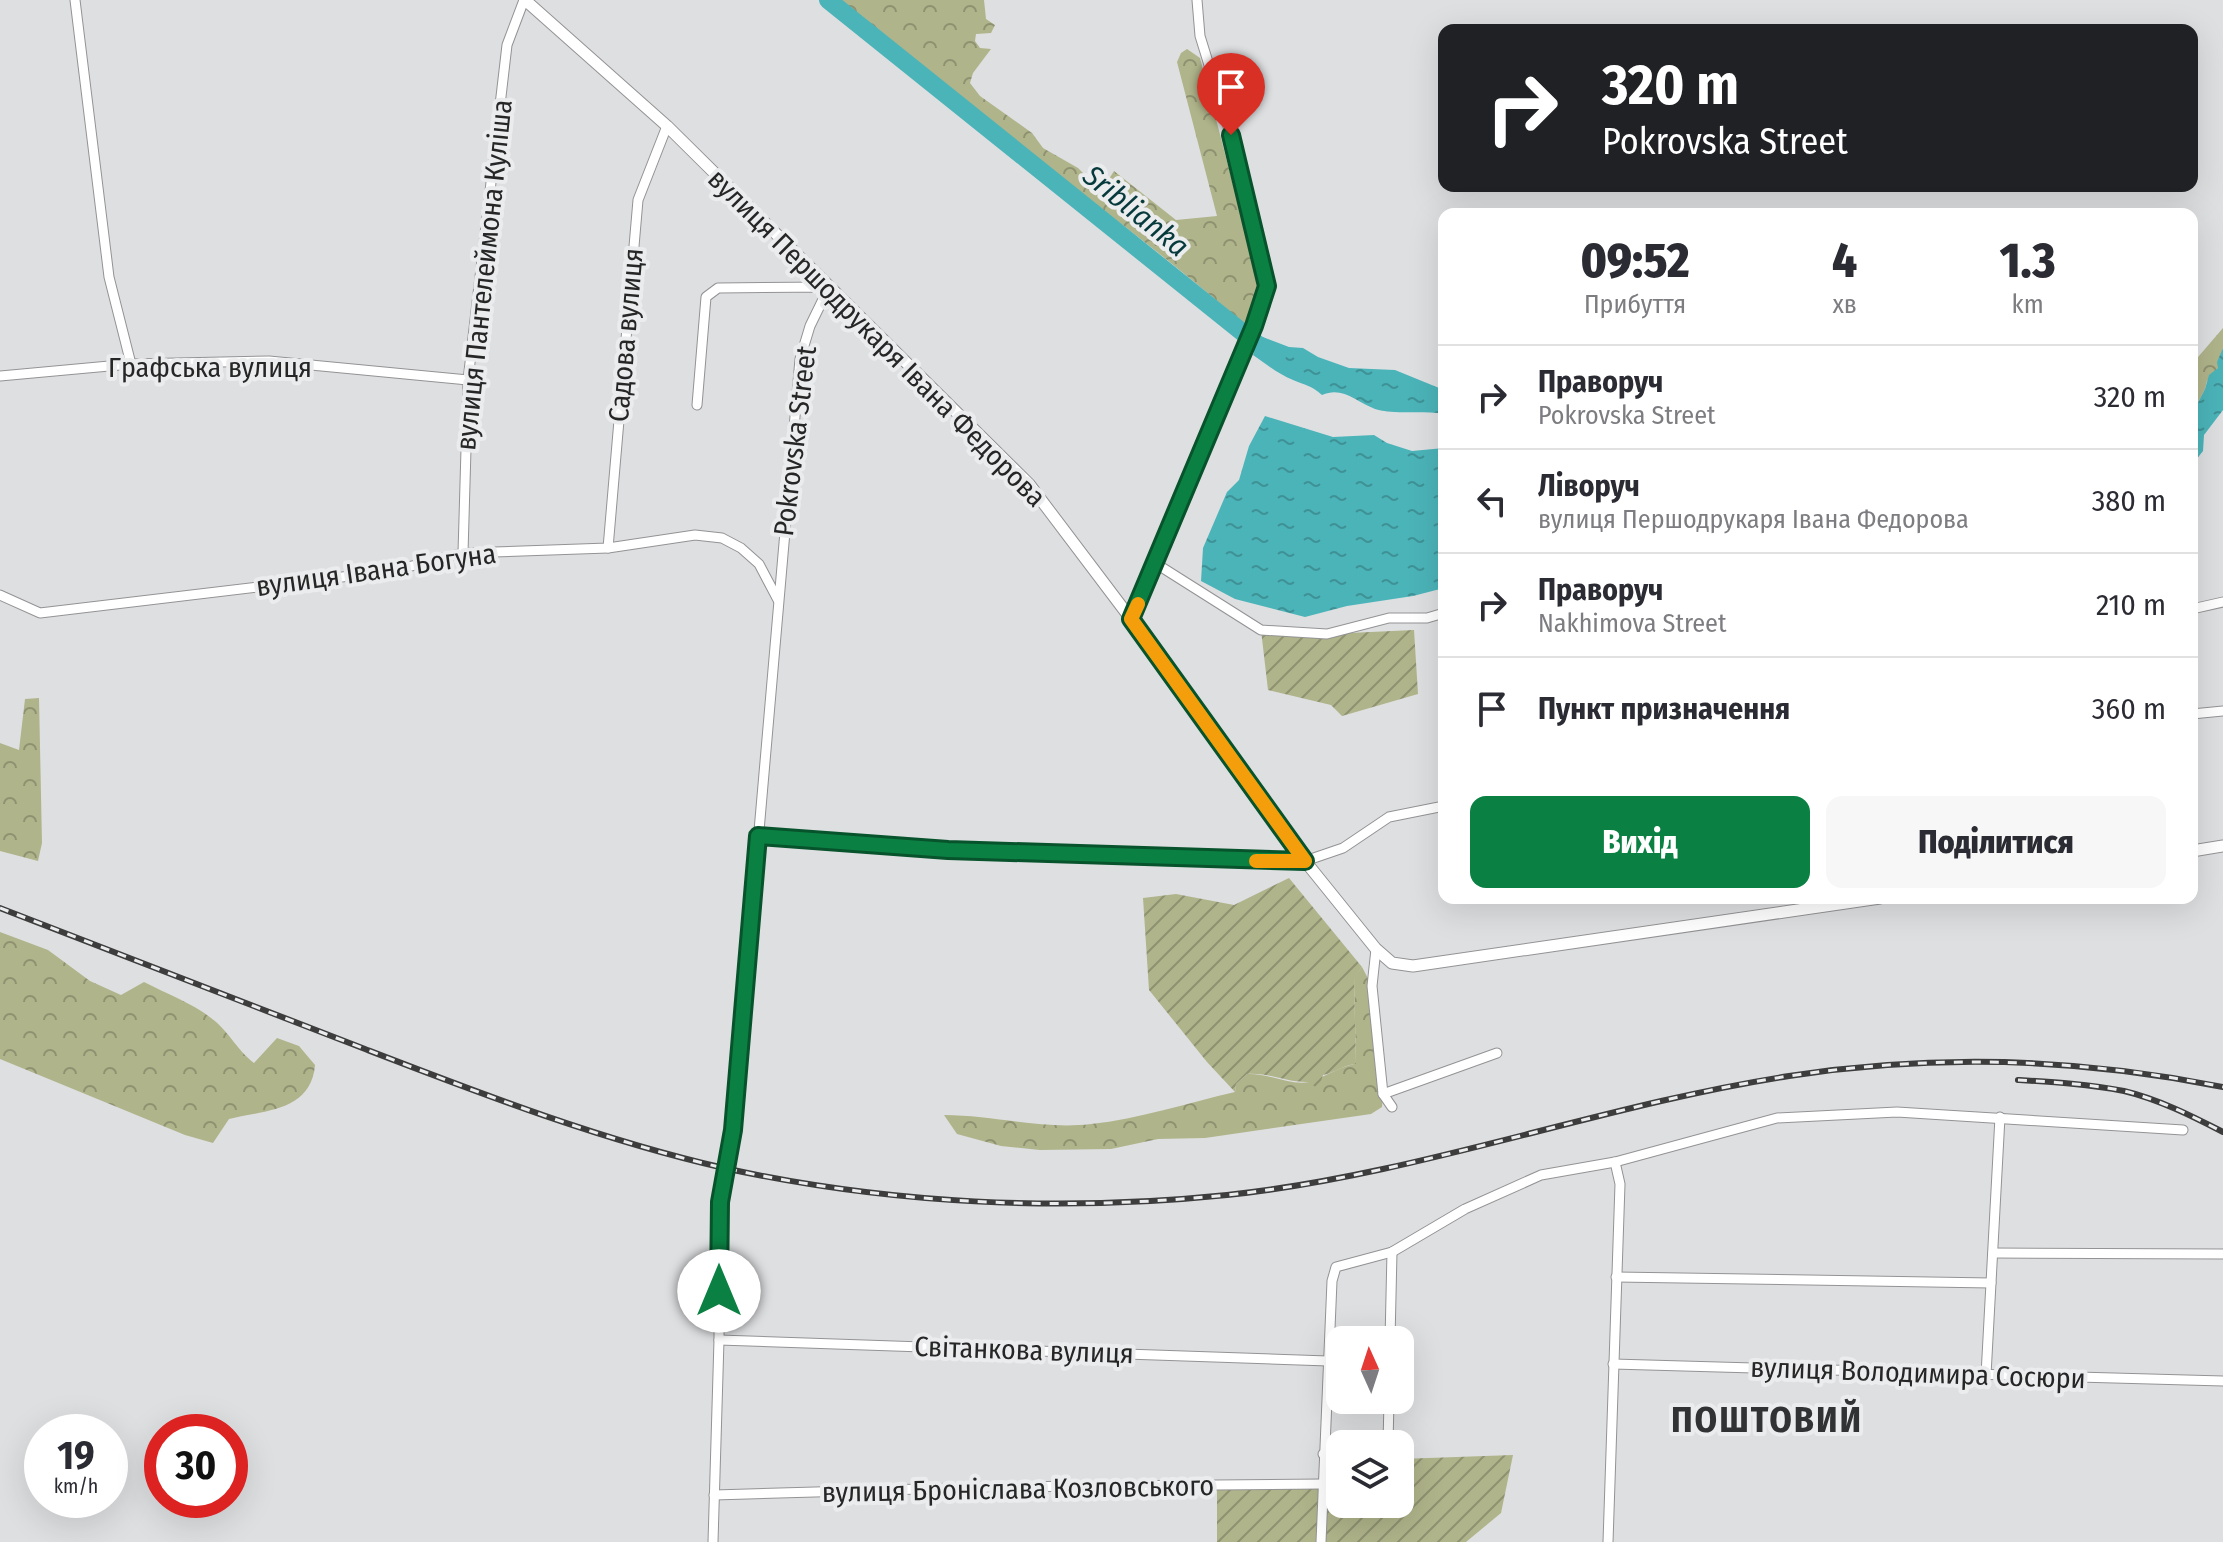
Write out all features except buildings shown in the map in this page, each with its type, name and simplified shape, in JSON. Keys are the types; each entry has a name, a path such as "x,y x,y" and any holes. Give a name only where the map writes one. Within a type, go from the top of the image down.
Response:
{"street":[{"path":"75,0 109,277 131,364"},
{"name":"вулиця Першодрукаря Івана Федорова","path":"525,0 667,126 1029,484 1131,619 1305,861 1376,949 1392,963 1413,966 1839,904"},
{"name":"вулиця Пантелеймона Куліша","path":"463,553 468,380 507,45 525,0"},
{"path":"1131,619 1254,326 1267,286 1238,159 1200,36 1197,0"},
{"name":"Садова вулиця","path":"608,548 638,200 667,126"},
{"path":"697,405 706,297 718,288 829,287"},
{"name":"Pokrovska Street","path":"713,1542 720,1202 733,1130 800,359 810,326 829,287"},
{"name":"Графська вулиця","path":"0,376 131,364 269,361 468,380"},
{"name":"вулиця Івана Богуна","path":"0,595 40,613 392,571 463,553 608,548 695,535 722,538 741,548 759,564 778,600"},
{"path":"1155,563 1261,630 1327,634 1389,618 1427,618 1438,615"},
{"path":"2198,608 2223,602"},
{"path":"2198,713 2223,711"},
{"path":"758,836 948,850 1305,861 1343,848 1389,817 1438,807"},
{"path":"2198,850 2223,846"},
{"path":"1376,949 1372,986 1383,1094 1392,1107"},
{"path":"1383,1094 1497,1053"},
{"path":"1330,1326 1332,1281 1336,1267 1392,1252 1465,1209 1541,1175 1615,1162 1777,1118 1897,1112 2183,1130"},
{"path":"1986,1375 2000,1117"},
{"path":"1608,1542 1620,1184 1615,1162"},
{"path":"1390,1326 1392,1252"},
{"path":"1993,1253 2223,1254"},
{"path":"1616,1277 1991,1283"},
{"name":"Світанкова вулиця","path":"719,1340 1326,1361"},
{"name":"вулиця Володимира Сосюри","path":"1613,1364 2223,1381"},
{"path":"1321,1542 1326,1398"},
{"name":"вулиця Броніслава Козловського","path":"714,1495 991,1487 1322,1484"}],"green space":[{"path":"828,0 984,0 986,19 995,25 991,33 976,34 975,41 980,48 991,49 973,73 970,83 980,96 1032,133 1043,148 1078,168 1103,193 1117,193 1122,187 1109,179 1114,171 1176,220 1217,216 1177,62 1187,49 1200,58 1257,276 1257,300 1244,324 1142,240"},
{"path":"2223,328 2223,348 2218,368 2207,381 2198,402 2198,357"},
{"path":"1261,630 1327,634 1414,630 1418,694 1342,716 1331,705 1268,690"},
{"path":"39,698 42,843 38,861 0,851 0,743 19,750 25,699"},
{"path":"1289,878 1362,967 1354,978 1356,1064 1323,1075 1318,1089 1309,1082 1247,1074 1236,1084 1235,1092 1149,990 1143,898 1176,894 1234,905"},
{"path":"0,932 48,950 90,981 121,995 144,982 187,1003 217,1023 254,1063 277,1038 299,1046 315,1065 312,1080 305,1092 284,1106 229,1119 213,1143 185,1135 0,1059"},
{"path":"1362,967 1372,986 1383,1094 1382,1107 1371,1114 1205,1138 1158,1139 1111,1149 1040,1150 1001,1146 957,1134 944,1115 1036,1124 1091,1124 1145,1115 1235,1092 1236,1084 1247,1074 1302,1083 1315,1080 1356,1064 1354,977"},
{"path":"1513,1455 1501,1513 1466,1542 1217,1542 1217,1485 1321,1484 1323,1461 1326,1461 1326,1518 1414,1518 1414,1459"}],"water":[{"path":"1260,336 1289,347 1303,348 1349,368 1395,370 1438,388 1438,413 1382,411 1336,392 1322,395 1282,375 1253,355"},
{"path":"2223,348 2223,410 2204,435 2203,451 2198,457 2198,402 2209,375 2218,368 2217,362"},
{"path":"1265,416 1333,437 1374,435 1412,451 1438,449 1438,590 1305,617 1235,599 1201,581 1203,548 1227,492 1239,480 1249,446"}],"waterway":[{"name":"Sriblianka","path":"828,0 1257,344 1277,356"}],"railway":[{"path":"0,908 453,1083 587,1130 724,1168 848,1190 911,1197 1101,1203 1227,1195 1369,1172 1718,1089 1789,1076 1897,1064 2006,1062 2061,1065 2169,1077 2223,1087"},
{"path":"2018,1080 2084,1085 2137,1094 2223,1132"}],"slow traffic":[{"path":"1138,604 1131,619 1305,861 1256,861"}],"district":[{"name":"ПОШТОВИЙ","path":"1767,1420"}],"route":[{"path":"719,1291 720,1202 733,1130 758,836 948,850 1305,861 1131,619 1254,326 1267,286 1231,135"}]}
